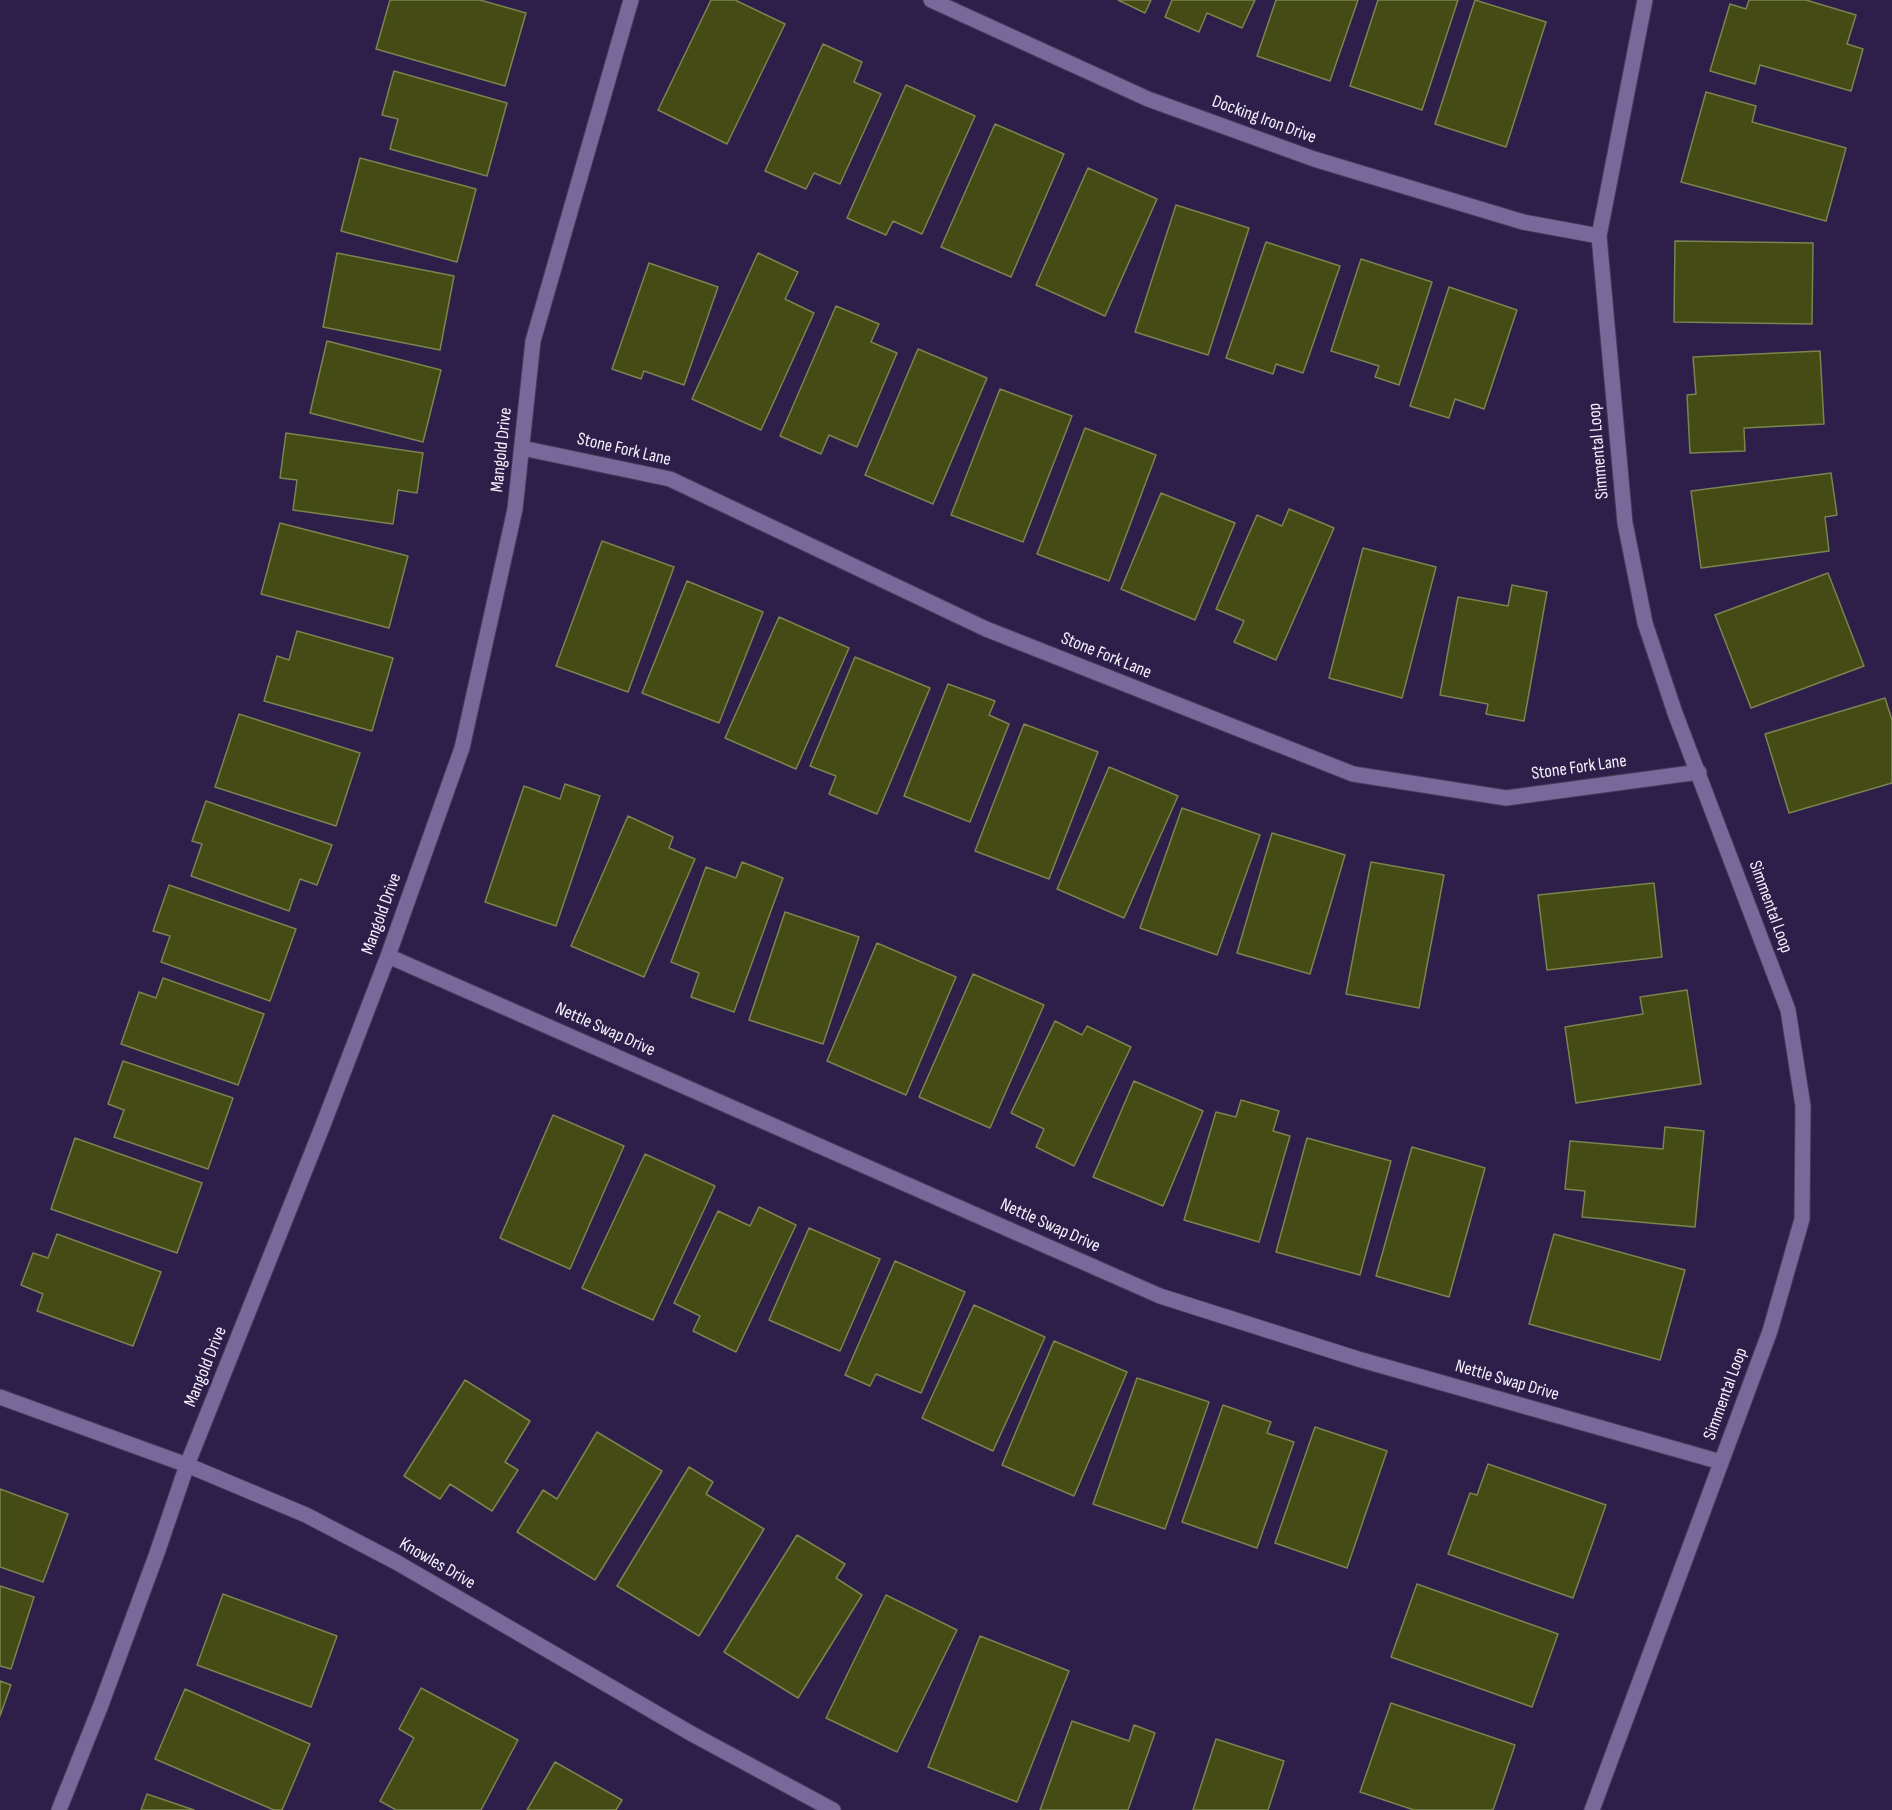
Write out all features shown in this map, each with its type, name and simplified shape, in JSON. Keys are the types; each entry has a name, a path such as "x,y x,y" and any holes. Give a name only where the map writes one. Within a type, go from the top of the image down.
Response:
{"street":[{"name":"Mangold Drive","path":"59,1810 105,1694 187,1465 388,956 462,748 515,509 533,341 631,0"},
{"name":"Docking Iron Drive","path":"931,0 1148,99 1303,155 1523,222 1599,236"},
{"name":"Simmental Loop","path":"1592,1810 1770,1331 1802,1219 1803,1106 1788,1010 1676,713 1645,623 1625,523 1599,236 1646,0"},
{"name":"Stone Fork Lane","path":"522,448 670,479 987,629 1353,774 1506,798 1699,772"},
{"name":"Nettle Swap Drive","path":"388,956 1160,1296 1358,1359 1721,1462"},
{"name":"Knowles Drive","path":"0,1396 187,1465 306,1515 386,1557 692,1734 833,1810"}],"building":[{"path":"390,0 480,0 526,13 505,86 376,49"},
{"path":"711,0 735,0 785,24 727,144 658,110"},
{"path":"1118,0 1151,0 1145,13"},
{"path":"1172,0 1255,0 1242,28 1207,13 1199,32 1165,17"},
{"path":"1276,0 1358,0 1330,81 1257,56"},
{"path":"1378,0 1458,0 1422,110 1350,86"},
{"path":"1475,0 1546,22 1506,147 1435,124"},
{"path":"1749,0 1806,0 1856,15 1847,44 1863,49 1851,91 1760,65 1755,84 1710,71 1730,4 1746,9"},
{"path":"823,44 862,62 854,82 881,94 840,184 814,173 806,189 765,171"},
{"path":"394,71 507,103 487,176 390,149 398,119 382,115"},
{"path":"906,85 975,116 922,234 893,221 886,235 847,218"},
{"path":"1706,92 1756,106 1752,122 1846,148 1826,221 1681,182"},
{"path":"995,124 1064,154 1011,277 941,247"},
{"path":"360,158 476,189 457,262 341,231"},
{"path":"1088,168 1157,199 1105,316 1036,285"},
{"path":"1176,205 1249,228 1208,355 1135,332"},
{"path":"1675,241 1813,243 1812,324 1674,322"},
{"path":"1266,242 1340,266 1303,373 1276,364 1273,374 1226,358"},
{"path":"337,253 454,276 440,350 323,327"},
{"path":"758,253 798,272 785,299 814,313 761,430 692,399"},
{"path":"1361,259 1432,282 1399,385 1375,377 1379,366 1331,351"},
{"path":"649,263 718,287 684,385 644,371 641,379 612,369"},
{"path":"1449,287 1517,310 1484,409 1455,399 1449,418 1410,406"},
{"path":"836,306 879,324 871,342 897,353 857,447 829,435 821,454 780,436"},
{"path":"327,341 441,370 423,442 310,413"},
{"path":"918,349 987,378 933,504 865,475"},
{"path":"1820,351 1824,424 1744,428 1745,451 1690,453 1687,395 1696,394 1693,357"},
{"path":"1000,389 1072,416 1023,542 951,515"},
{"path":"1085,428 1156,455 1109,581 1037,554"},
{"path":"286,433 423,453 417,493 398,490 393,524 293,510 297,480 280,478"},
{"path":"1831,473 1837,515 1825,517 1829,551 1701,568 1691,491"},
{"path":"1161,493 1235,523 1195,620 1121,589"},
{"path":"1289,509 1334,528 1276,660 1234,642 1244,621 1216,609 1257,515 1282,526"},
{"path":"280,523 408,556 389,628 261,594"},
{"path":"602,541 674,567 628,692 556,666"},
{"path":"1363,548 1436,567 1402,698 1329,678"},
{"path":"1828,573 1864,666 1751,708 1715,615"},
{"path":"687,581 763,612 719,723 642,693"},
{"path":"1512,585 1547,592 1524,721 1486,714 1488,704 1440,695 1458,597 1508,606"},
{"path":"779,617 849,648 796,769 725,738"},
{"path":"297,631 393,658 372,731 264,701 277,656 289,660"},
{"path":"855,657 930,688 877,814 829,794 836,776 810,766"},
{"path":"948,684 995,701 989,715 1009,724 970,822 904,796"},
{"path":"1885,698 1892,720 1892,783 1789,813 1765,734"},
{"path":"239,714 360,753 336,826 215,787"},
{"path":"1024,724 1098,752 1049,879 975,851"},
{"path":"1109,767 1178,796 1124,918 1057,889"},
{"path":"565,784 600,796 556,926 485,902 524,786 560,799"},
{"path":"206,801 332,845 317,885 300,879 289,911 191,876 202,844 192,841"},
{"path":"1182,808 1260,835 1217,955 1140,928"},
{"path":"628,816 673,837 669,848 695,859 644,977 571,946"},
{"path":"1272,833 1345,855 1310,974 1237,953"},
{"path":"742,862 783,878 734,1012 691,997 699,973 671,962 706,867 736,878"},
{"path":"1371,862 1444,875 1419,1008 1346,994"},
{"path":"1654,883 1662,957 1547,970 1538,895"},
{"path":"169,885 296,929 270,1001 161,962 170,936 153,931"},
{"path":"785,912 859,937 823,1044 749,1020"},
{"path":"877,943 956,977 906,1095 827,1061"},
{"path":"973,974 1044,1005 990,1128 919,1097"},
{"path":"163,978 264,1014 238,1085 121,1044 139,992 156,998"},
{"path":"1687,990 1701,1084 1576,1103 1565,1027 1643,1014 1640,997"},
{"path":"1055,1021 1082,1035 1087,1026 1131,1047 1074,1166 1036,1147 1044,1129 1011,1113"},
{"path":"123,1061 233,1098 208,1169 114,1137 124,1110 108,1104"},
{"path":"1134,1081 1203,1111 1163,1206 1093,1177"},
{"path":"1241,1100 1279,1111 1273,1131 1290,1136 1259,1242 1184,1220 1216,1112 1236,1117"},
{"path":"553,1115 624,1146 570,1269 500,1238"},
{"path":"1665,1127 1704,1131 1695,1227 1582,1217 1585,1191 1565,1189 1570,1141 1663,1149"},
{"path":"75,1138 202,1183 177,1253 51,1209"},
{"path":"1307,1138 1391,1161 1360,1275 1276,1252"},
{"path":"1412,1147 1485,1168 1449,1297 1376,1276"},
{"path":"645,1154 715,1186 653,1320 582,1288"},
{"path":"759,1207 796,1225 736,1352 693,1331 700,1316 674,1303 718,1211 750,1226"},
{"path":"809,1228 880,1259 840,1351 769,1320"},
{"path":"57,1234 161,1272 133,1346 37,1311 43,1294 21,1285 33,1253 48,1258"},
{"path":"1554,1234 1685,1270 1660,1360 1529,1324"},
{"path":"895,1261 965,1292 921,1393 876,1374 870,1386 845,1375"},
{"path":"974,1305 1045,1337 993,1451 922,1418"},
{"path":"1054,1341 1127,1372 1074,1496 1002,1465"},
{"path":"1137,1378 1209,1402 1165,1529 1093,1504"},
{"path":"465,1380 530,1421 505,1462 518,1470 492,1511 450,1484 440,1499 404,1476"},
{"path":"1223,1405 1271,1422 1267,1433 1294,1442 1257,1548 1182,1522"},
{"path":"1315,1427 1387,1451 1347,1568 1275,1543"},
{"path":"597,1432 662,1471 595,1580 517,1532 543,1490 557,1499"},
{"path":"1488,1464 1606,1505 1573,1598 1448,1554 1470,1493 1477,1495"},
{"path":"689,1467 713,1482 706,1494 764,1529 699,1636 617,1586"},
{"path":"0,1489 68,1514 43,1582 0,1567"},
{"path":"797,1535 845,1564 836,1578 862,1595 798,1698 724,1652"},
{"path":"1417,1584 1558,1634 1532,1707 1391,1657"},
{"path":"0,1586 34,1597 11,1669 0,1666"},
{"path":"223,1594 337,1636 311,1707 197,1665"},
{"path":"886,1595 957,1630 897,1752 826,1718"},
{"path":"980,1636 1069,1671 1017,1802 928,1767"},
{"path":"0,1681 11,1685 0,1716"},
{"path":"421,1688 518,1740 481,1810 396,1810 380,1801 414,1738 399,1729"},
{"path":"185,1689 310,1744 282,1810 274,1810 155,1759"},
{"path":"1391,1703 1515,1745 1493,1810 1414,1810 1360,1792"},
{"path":"1072,1721 1129,1741 1134,1725 1155,1733 1128,1810 1040,1810"},
{"path":"1216,1739 1284,1761 1268,1810 1193,1810"},
{"path":"555,1762 622,1800 616,1810 527,1810"},
{"path":"147,1794 194,1810 141,1810"}]}
